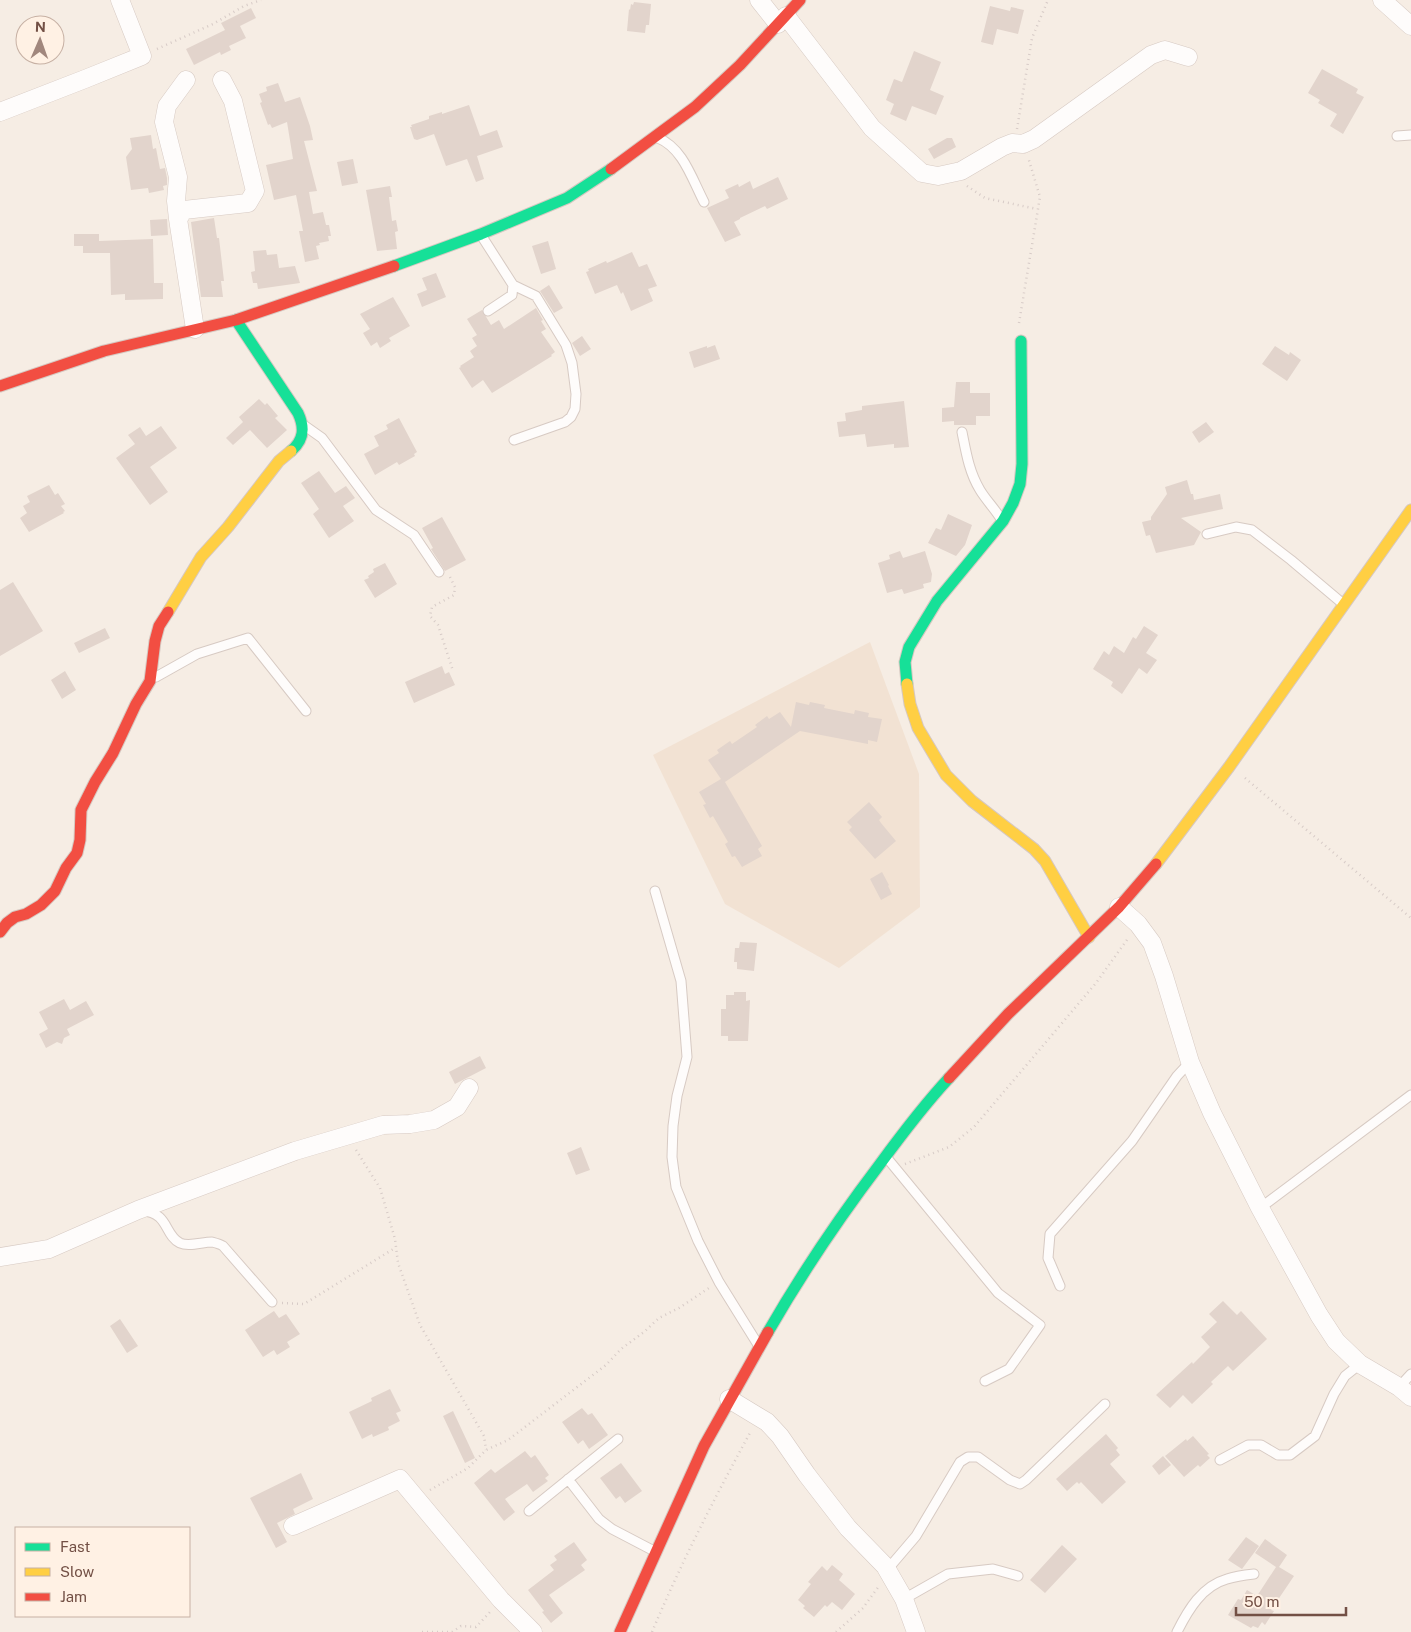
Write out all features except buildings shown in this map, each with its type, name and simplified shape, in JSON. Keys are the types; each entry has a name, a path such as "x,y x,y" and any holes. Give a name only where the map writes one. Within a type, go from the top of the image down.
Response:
{"street":[{"path":"0,112 142,56 120,0"},
{"path":"759,0 782,20 872,128 922,172 938,176 961,171 1012,143 1023,144 1034,139 1151,55 1165,50 1188,57"},
{"path":"0,386 104,351 236,320 481,234 567,198 595,181 695,107 734,71 800,0"},
{"path":"1382,0 1411,26"},
{"path":"186,80 167,106 164,122 178,177 176,201 178,219 195,329"},
{"path":"178,219 184,210 248,203 255,191 233,101 222,80"},
{"path":"0,932 15,917 26,914 41,905 55,891 66,868 77,853 80,840 81,810 150,681 155,641 159,626 201,557 228,527 279,461 296,446 302,436 303,424 298,413 236,320"},
{"path":"1020,341 1022,464 1020,484 1003,521 938,601 909,647 905,662 906,678 910,704 918,728 930,752 946,775 972,801 1034,849 1046,861 1089,936"},
{"path":"620,1632 704,1446 758,1345 812,1257 928,1100 978,1044 1119,907 1159,860 1229,767 1411,510"},
{"path":"1119,907 1138,924 1152,943 1190,1062 1212,1113 1260,1208 1319,1315 1336,1341 1360,1364 1407,1386"},
{"path":"0,1257 49,1249 138,1210 295,1151 383,1125 410,1124 434,1120 457,1108 469,1088"},
{"path":"729,1399 767,1422 780,1436 848,1528 886,1568 904,1599 916,1632"},
{"path":"292,1526 400,1479 502,1600 533,1632"}],"lane":[{"path":"1397,136 1411,135"},
{"path":"655,137 668,142 679,153 704,202"},
{"path":"481,234 513,285 536,296 566,345 572,363 576,394 575,408 571,417 565,422 514,440"},
{"path":"488,311 512,295 513,285"},
{"path":"303,424 322,438 376,510 414,535 439,572"},
{"path":"962,432 966,456 972,475 980,491 1003,521"},
{"path":"1206,534 1236,527 1252,530 1292,560 1344,605"},
{"path":"150,681 165,670 197,654 248,638 306,711"},
{"path":"655,891 681,981 687,1057 677,1096 673,1126 672,1157 676,1187 698,1241 719,1282 758,1345"},
{"path":"1060,1286 1048,1258 1050,1234 1132,1141 1177,1076 1190,1062"},
{"path":"1260,1208 1411,1095"},
{"path":"886,1156 998,1293 1040,1324 1009,1368 985,1381"},
{"path":"138,1210 151,1211 159,1216 178,1242 184,1244 213,1242 223,1246 272,1302"},
{"path":"1220,1460 1248,1445 1261,1445 1278,1455 1290,1455 1315,1436 1334,1394 1345,1376 1360,1364"},
{"path":"886,1568 916,1536 960,1462 968,1456 978,1457 1010,1480 1020,1484 1105,1404"},
{"path":"529,1511 618,1439"},
{"path":"568,1479 600,1520 612,1529 656,1552"},
{"path":"904,1599 948,1574 993,1569 1018,1576"},
{"path":"1177,1632 1199,1597 1213,1584 1227,1578 1254,1574"}],"path":[{"path":"142,56 213,24 244,6 261,0"},
{"path":"1020,341 1019,321 1040,197 1017,127 1032,38 1048,0"},
{"path":"961,184 985,198 1037,210"},
{"path":"439,572 450,577 456,587 454,595 432,607 430,616 438,625 453,671"},
{"path":"1229,767 1257,787 1411,918"},
{"path":"896,1167 949,1147 974,1127 1096,983 1138,924"},
{"path":"350,1135 357,1153 380,1188 395,1239 398,1263 420,1325 484,1436 486,1450"},
{"path":"272,1302 304,1304 395,1248"},
{"path":"415,1499 468,1468 486,1450 508,1440 606,1365 621,1349 659,1318 679,1308 719,1282"},
{"path":"652,1632 672,1584 717,1492 759,1417"},
{"path":"836,1632 863,1608 882,1583 886,1568"},
{"path":"422,1632 452,1632 461,1626 476,1626 502,1600"}],"shaded area":[{"path":"870,642 919,774 920,907 839,968 725,904 653,755"}],"traffic: fast":[{"path":"394,266 481,234 567,198 611,169"},
{"path":"236,320 298,413 302,424 302,434 299,443 291,451"},
{"path":"907,684 905,662 909,647 937,601 1003,521 1013,503 1020,484 1022,464 1021,341"},
{"path":"768,1332 821,1246 850,1205 913,1120 949,1078"}],"traffic: slow":[{"path":"168,612 201,557 228,527 279,461 291,451"},
{"path":"1156,864 1229,767 1411,510"},
{"path":"907,684 910,704 918,728 946,775 972,801 1034,849 1045,861 1089,937"}],"traffic: jam":[{"path":"611,169 695,107 740,65 800,0"},
{"path":"0,386 104,351 236,320 394,266"},
{"path":"0,932 15,917 26,914 41,905 55,891 66,868 77,853 80,840 81,810 150,681 155,641 159,626 168,612"},
{"path":"949,1078 1008,1014 1119,907 1156,864"},
{"path":"620,1632 704,1446 768,1332"}]}
